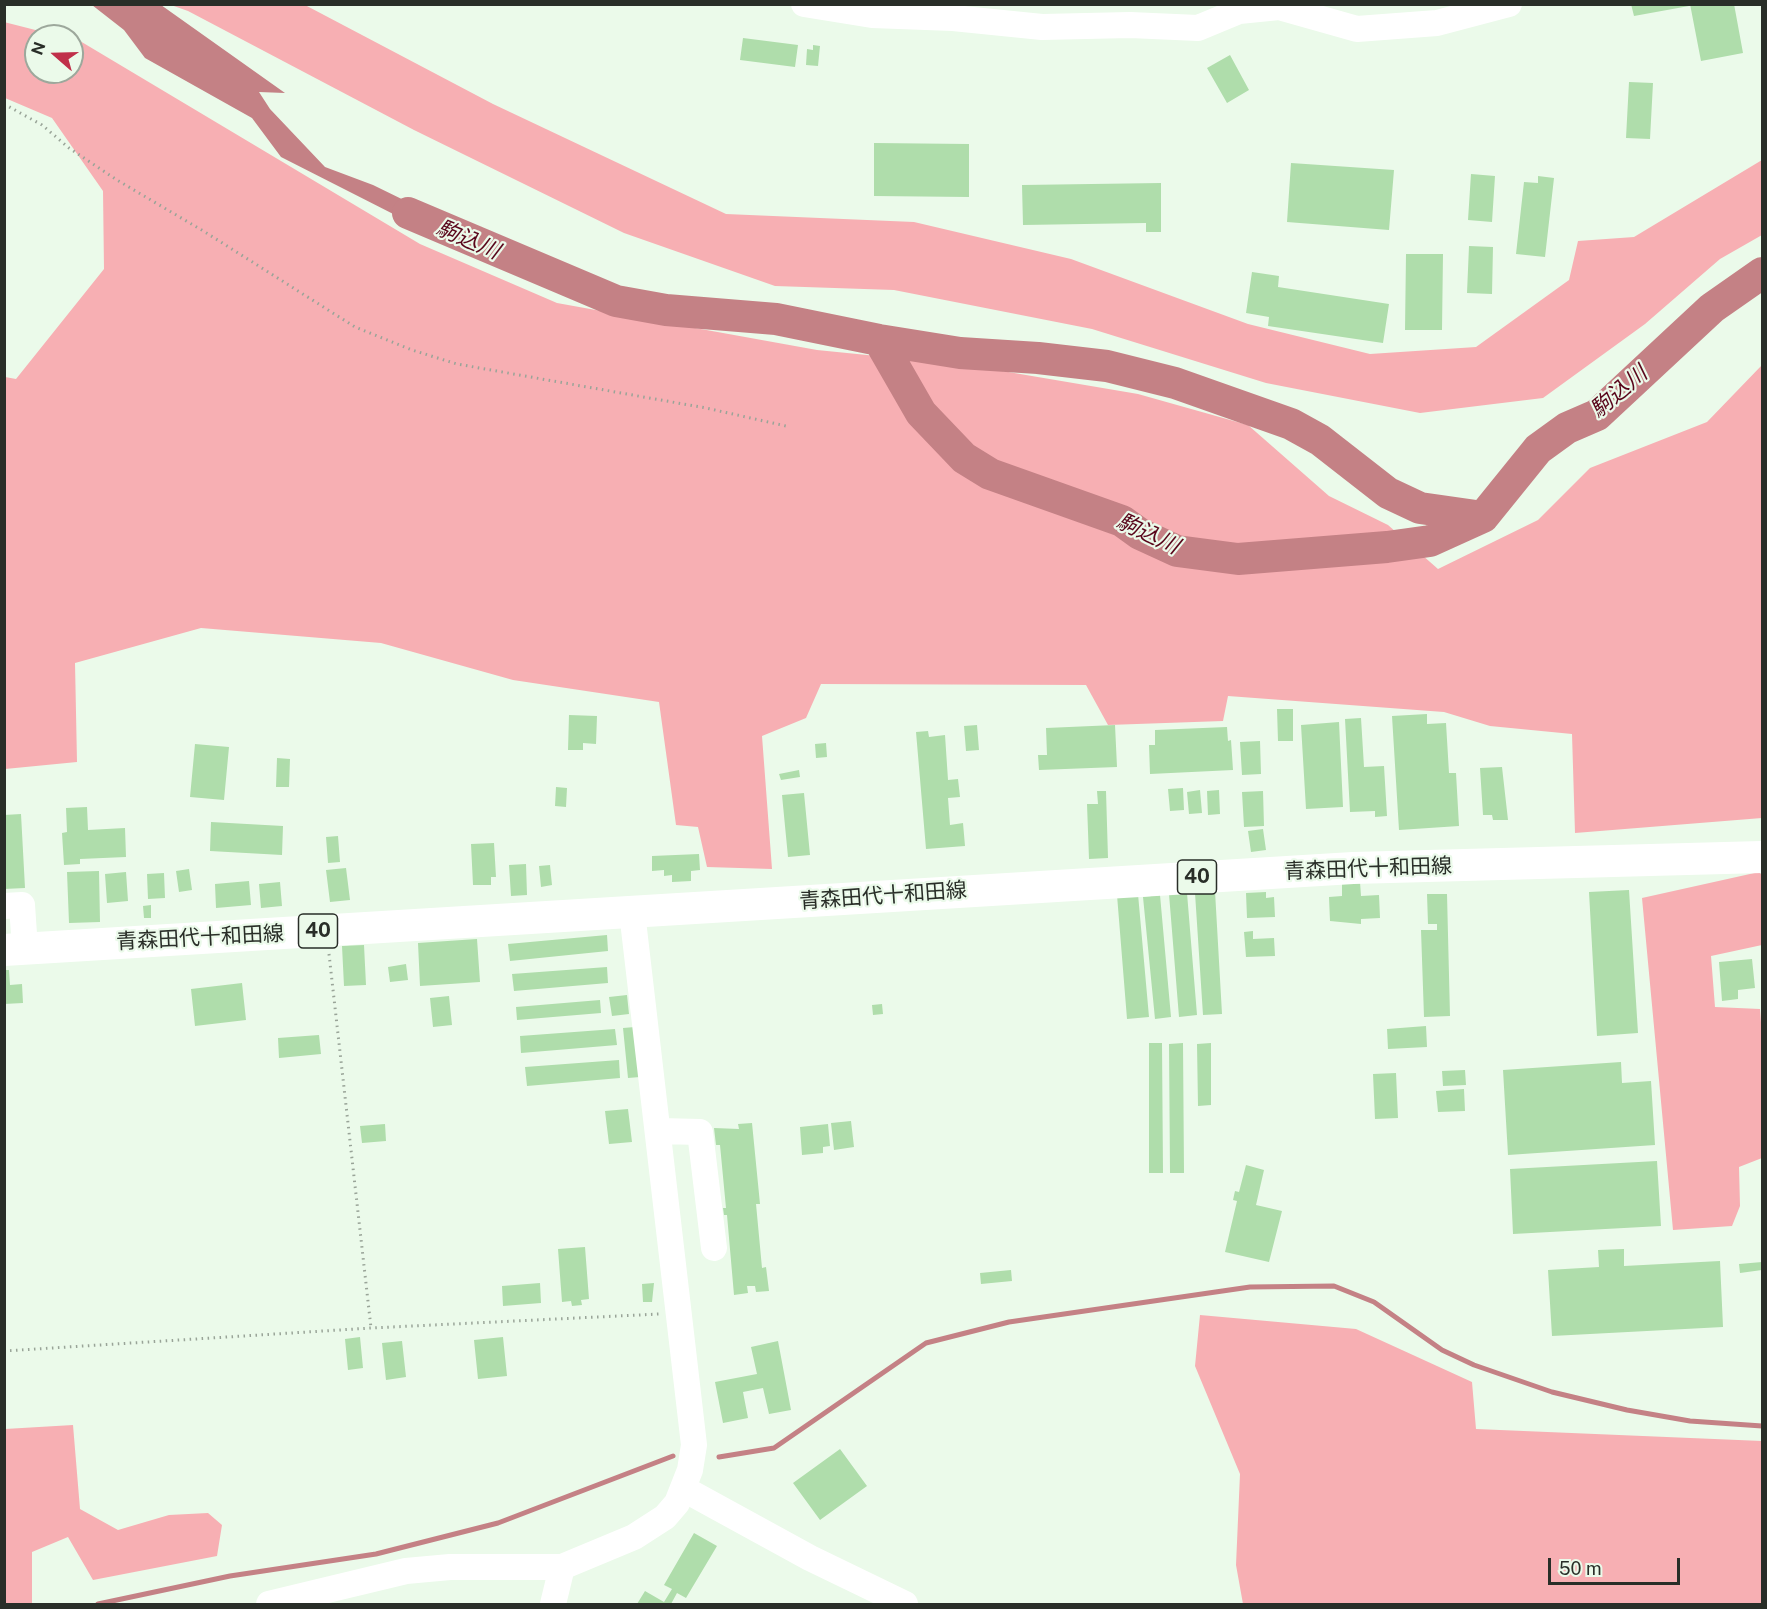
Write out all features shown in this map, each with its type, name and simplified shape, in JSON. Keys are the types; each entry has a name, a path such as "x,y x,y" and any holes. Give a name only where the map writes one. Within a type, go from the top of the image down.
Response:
{"main road":[{"name":"青森田代十和田線","path":"15,950 1353,868 1762,858"}],"street":[{"path":"804,4 872,15 953,18 1042,27 1130,25 1198,28 1239,11 1279,7 1357,29 1437,23 1509,4"},
{"path":"4,906 22,905 15,950"},
{"path":"269,1605 406,1571 450,1567 562,1567 634,1537 665,1517 677,1503 684,1489 694,1445 660,1131 632,912"},
{"path":"660,1131 700,1132 714,1248"},
{"path":"684,1489 810,1558 905,1605"},
{"path":"553,1605 562,1567"}],"path":[{"path":"4,104 42,125 69,148 117,180 364,331 411,350 457,364 706,408 786,426"},
{"path":"326,931 371,1328"},
{"path":"4,1351 371,1328 680,1313"}],"shaded area":[{"path":"92,5 161,5 285,93 259,92 270,109 325,167 373,185 416,206 467,246 407,221 281,157 252,118 145,58 124,30"},
{"path":"171,5 305,5 493,104 726,214 914,222 1071,259 1248,324 1370,354 1476,347 1569,280 1578,241 1634,237 1762,160 1762,235 1720,259 1645,324 1543,398 1420,413 1266,383 1092,329 894,290 775,286 624,233 414,130 188,11"},
{"path":"4,22 24,27 24,84 84,84 84,43 420,244 557,303 817,350 967,365 1138,394 1248,425 1329,496 1388,525 1438,569 1538,520 1590,468 1707,422 1762,365 1762,818 1575,833 1572,734 1490,726 1444,712 1228,696 1223,721 1108,725 1086,685 821,684 806,718 762,736 772,869 707,867 698,827 676,825 659,702 513,680 381,643 201,628 75,663 77,762 5,769 5,377 16,379 104,269 103,191 52,118 5,98"},
{"path":"1759,872 1762,875 1762,945 1711,956 1715,1007 1760,1009 1762,1158 1739,1167 1740,1206 1732,1226 1673,1230 1642,898"},
{"path":"1200,1315 1356,1329 1472,1382 1476,1429 1762,1441 1762,1604 1243,1604 1236,1565 1240,1474 1195,1366"},
{"path":"73,1425 80,1509 118,1530 169,1515 208,1513 222,1525 217,1556 93,1580 68,1537 32,1552 32,1604 5,1604 5,1429"}],"building":[{"path":"1631,4 1689,4 1689,6 1634,16"},
{"path":"1690,4 1734,4 1743,53 1701,61"},
{"path":"743,38 798,45 795,67 740,60"},
{"path":"813,45 820,46 818,66 806,65 807,49 813,50"},
{"path":"1230,55 1249,90 1227,103 1207,68"},
{"path":"1629,82 1653,83 1650,139 1626,138"},
{"path":"874,143 969,144 969,197 874,196"},
{"path":"1291,163 1394,170 1389,230 1287,222"},
{"path":"1471,174 1495,176 1492,222 1468,220"},
{"path":"1538,176 1554,178 1545,257 1516,254 1524,182 1538,183"},
{"path":"1161,183 1161,232 1146,232 1146,223 1023,225 1022,185"},
{"path":"1469,246 1493,247 1492,294 1467,293"},
{"path":"1406,254 1443,254 1442,330 1405,330"},
{"path":"1252,272 1279,276 1278,287 1389,304 1383,343 1268,326 1269,317 1246,313"},
{"path":"1277,709 1293,709 1293,741 1278,741"},
{"path":"1427,714 1427,724 1446,723 1449,773 1456,773 1459,826 1399,830 1392,716"},
{"path":"569,715 597,716 596,744 583,743 583,750 568,750"},
{"path":"1361,718 1364,767 1384,766 1387,816 1375,817 1375,811 1350,812 1345,719"},
{"path":"1339,722 1343,807 1306,809 1301,725"},
{"path":"977,725 979,750 966,751 964,726"},
{"path":"1115,725 1117,767 1039,770 1038,755 1047,755 1046,728"},
{"path":"1227,727 1228,741 1231,740 1233,770 1150,774 1149,745 1155,745 1155,730"},
{"path":"928,731 929,737 945,735 948,780 958,779 960,797 948,798 950,825 963,823 965,846 926,849 916,732"},
{"path":"1260,741 1261,774 1242,775 1240,742"},
{"path":"826,743 827,757 816,758 815,744"},
{"path":"195,744 229,747 224,800 190,797"},
{"path":"277,758 290,759 289,787 276,787"},
{"path":"1502,767 1508,820 1493,820 1492,815 1483,815 1480,768"},
{"path":"799,770 800,777 781,780 779,774"},
{"path":"556,787 567,788 566,807 555,806"},
{"path":"1183,788 1184,810 1170,811 1168,789"},
{"path":"1200,790 1202,813 1189,814 1187,792"},
{"path":"1219,790 1220,814 1208,815 1207,791"},
{"path":"1097,791 1106,791 1108,858 1089,859 1087,804 1098,804"},
{"path":"1263,791 1264,826 1244,827 1242,792"},
{"path":"804,793 810,855 788,857 782,795"},
{"path":"87,807 88,830 125,828 126,857 80,859 80,864 64,865 62,833 67,832 66,808"},
{"path":"21,814 25,888 4,889 4,815"},
{"path":"211,822 283,826 282,855 210,851"},
{"path":"1263,829 1266,850 1251,852 1248,831"},
{"path":"338,836 340,862 328,863 326,837"},
{"path":"494,843 496,877 491,877 491,885 473,885 471,844"},
{"path":"699,854 700,870 691,871 691,881 672,882 672,875 664,876 664,870 652,871 652,856"},
{"path":"526,864 527,895 511,896 509,865"},
{"path":"550,865 552,885 541,887 539,866"},
{"path":"346,868 350,900 330,902 326,870"},
{"path":"189,869 192,890 179,892 176,871"},
{"path":"99,871 100,922 69,923 67,872"},
{"path":"126,872 128,901 107,903 105,874"},
{"path":"164,873 165,898 148,899 147,874"},
{"path":"249,881 251,905 216,908 215,884"},
{"path":"280,882 282,906 261,908 259,884"},
{"path":"1360,882 1361,896 1379,895 1380,918 1361,919 1361,924 1330,921 1329,897 1342,896 1342,883"},
{"path":"1629,890 1638,1033 1597,1036 1589,892"},
{"path":"1215,891 1222,1014 1203,1015 1195,893"},
{"path":"1266,892 1266,898 1274,897 1275,917 1247,918 1246,893"},
{"path":"1187,893 1197,1015 1179,1017 1169,894"},
{"path":"1138,894 1149,1017 1127,1019 1117,895"},
{"path":"1427,894 1447,894 1450,1016 1424,1017 1421,930 1437,930 1437,924 1428,924"},
{"path":"1160,895 1171,1017 1155,1019 1143,897"},
{"path":"151,905 151,918 144,918 143,906"},
{"path":"1253,931 1253,939 1274,938 1275,956 1246,957 1244,932"},
{"path":"607,935 608,951 510,961 508,944"},
{"path":"477,939 480,982 420,986 418,943"},
{"path":"364,945 366,985 344,986 342,946"},
{"path":"1752,959 1755,988 1738,990 1738,999 1722,1001 1719,962"},
{"path":"406,964 408,980 390,982 388,967"},
{"path":"607,967 608,983 514,991 512,974"},
{"path":"4,970 9,970 10,985 22,984 23,1003 4,1004"},
{"path":"242,983 246,1020 195,1026 191,989"},
{"path":"627,995 629,1014 612,1016 609,997"},
{"path":"449,996 452,1025 433,1027 430,998"},
{"path":"600,1000 601,1013 517,1020 516,1007"},
{"path":"882,1004 883,1014 873,1015 872,1005"},
{"path":"1426,1026 1427,1047 1388,1049 1387,1029"},
{"path":"635,1027 640,1077 628,1078 623,1028"},
{"path":"615,1029 617,1045 521,1053 520,1036"},
{"path":"319,1035 321,1054 279,1058 278,1038"},
{"path":"1149,1043 1162,1043 1163,1173 1149,1173"},
{"path":"1183,1043 1184,1173 1170,1173 1169,1044"},
{"path":"1211,1043 1211,1105 1198,1106 1197,1044"},
{"path":"619,1060 620,1078 527,1086 525,1067"},
{"path":"1621,1062 1622,1083 1651,1081 1655,1145 1508,1155 1503,1070"},
{"path":"1465,1070 1466,1085 1443,1086 1442,1071"},
{"path":"1396,1073 1398,1118 1375,1119 1373,1074"},
{"path":"1464,1089 1465,1111 1438,1112 1436,1091"},
{"path":"628,1109 632,1142 609,1144 605,1111"},
{"path":"851,1121 854,1147 834,1150 831,1123"},
{"path":"752,1123 760,1204 756,1204 762,1268 766,1267 769,1291 756,1292 755,1286 747,1286 748,1293 734,1295 727,1215 724,1215 723,1208 726,1208 720,1145 716,1145 714,1128 739,1129 738,1124"},
{"path":"385,1124 386,1141 362,1143 360,1126"},
{"path":"828,1124 830,1146 823,1147 823,1153 802,1155 800,1127"},
{"path":"1657,1161 1661,1226 1513,1234 1510,1169"},
{"path":"1246,1165 1264,1170 1256,1205 1282,1211 1269,1262 1225,1252 1237,1201 1233,1200 1235,1191 1239,1192"},
{"path":"585,1247 589,1299 581,1300 582,1305 572,1306 571,1301 562,1302 558,1249"},
{"path":"1624,1249 1624,1266 1720,1261 1723,1327 1552,1336 1548,1270 1599,1267 1598,1250"},
{"path":"1762,1262 1762,1270 1740,1273 1739,1264"},
{"path":"1011,1270 1012,1281 981,1284 980,1273"},
{"path":"540,1283 541,1303 503,1306 502,1286"},
{"path":"654,1283 652,1302 643,1302 642,1284"},
{"path":"360,1337 363,1368 348,1370 345,1339"},
{"path":"503,1337 507,1376 478,1379 474,1340"},
{"path":"402,1341 406,1377 386,1380 382,1343"},
{"path":"778,1341 791,1410 769,1414 763,1388 743,1392 748,1418 723,1423 715,1382 757,1374 751,1347"},
{"path":"840,1449 867,1486 820,1520 793,1483"},
{"path":"694,1533 717,1546 686,1598 677,1593 671,1604 637,1604 645,1591 664,1602 672,1589 664,1585"}],"waterway":[{"name":"駒込川","path":"408,213 616,301 666,310 776,319 879,340 960,353 1038,358 1107,366 1175,383 1291,424 1320,440 1388,493 1420,508 1483,517"},
{"name":"駒込川","path":"879,340 921,413 964,458 990,474 1122,521 1140,534 1177,551 1238,559 1387,547 1430,541 1483,517 1538,449 1567,428 1597,415 1712,308 1762,273"},
{"path":"719,1457 774,1448 926,1343 1009,1322 1250,1287 1334,1286 1374,1302 1442,1350 1474,1365 1552,1392 1627,1410 1690,1421 1762,1426"},
{"path":"98,1604 230,1576 376,1554 498,1523 673,1456"}]}
